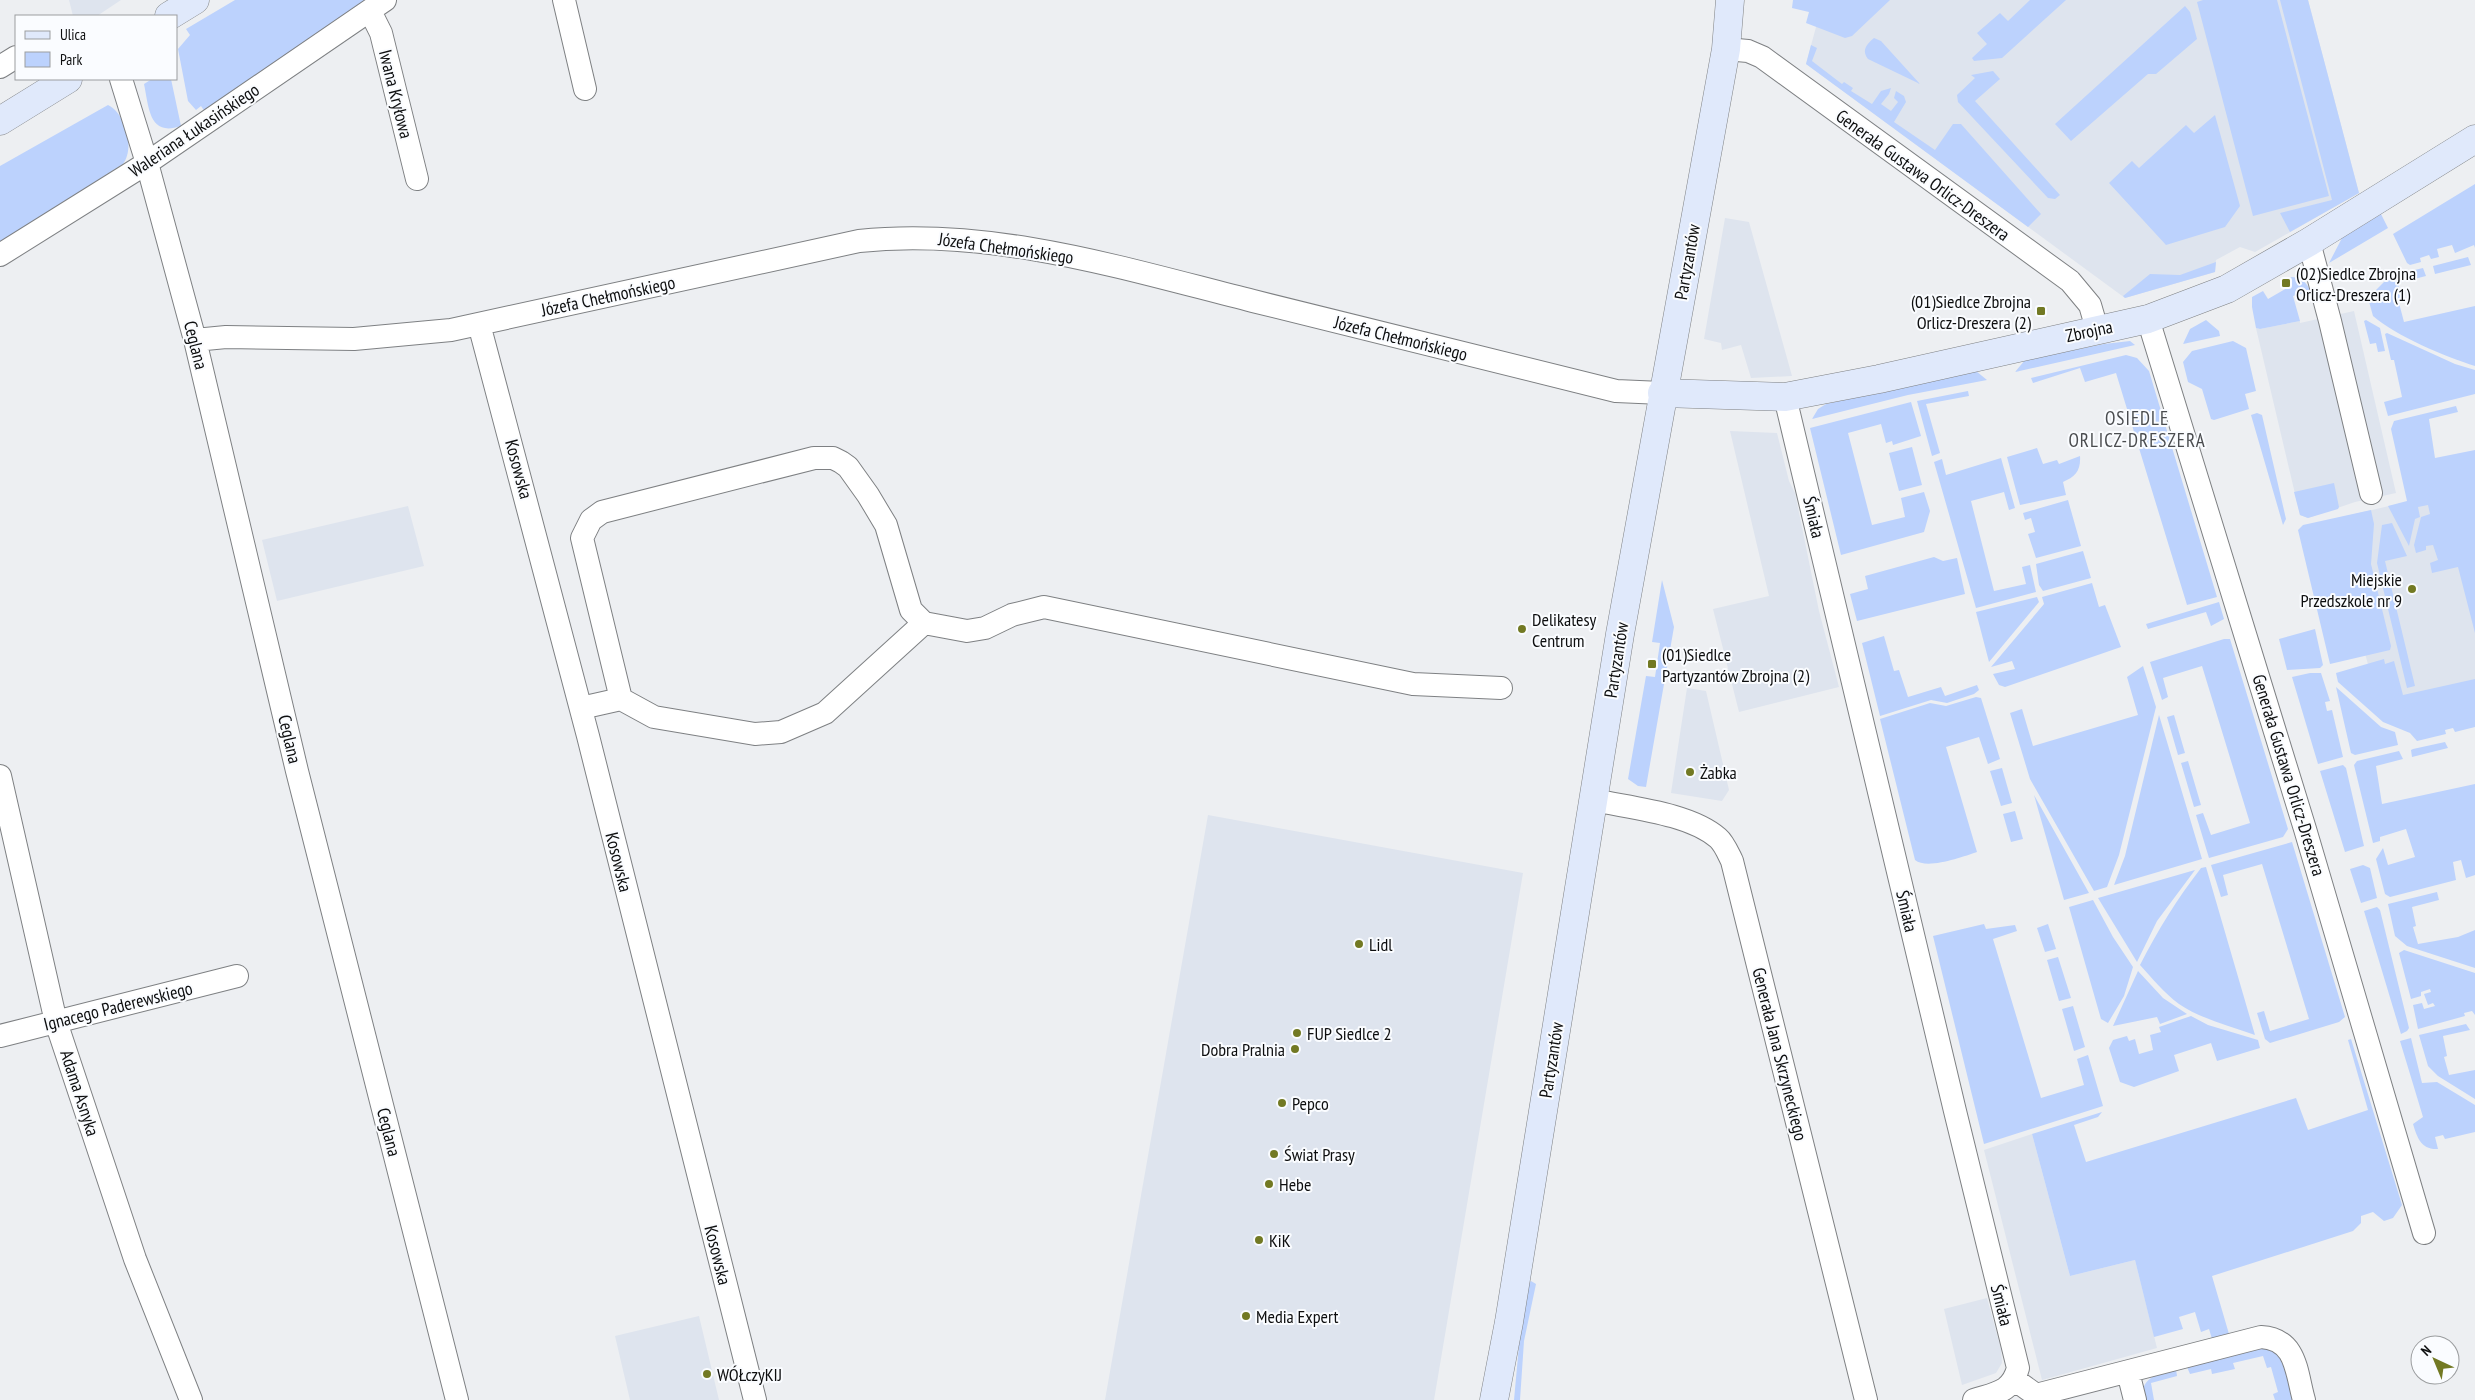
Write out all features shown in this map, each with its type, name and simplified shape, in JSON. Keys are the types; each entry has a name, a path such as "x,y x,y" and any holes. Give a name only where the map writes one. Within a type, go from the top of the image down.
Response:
{"main road":[{"path":"171,15 195,0"},
{"name":"Partyzantów","path":"1494,1400 1509,1322 1662,393 1726,49 1730,0"},
{"path":"0,121 66,80"},
{"name":"Zbrojna","path":"1662,393 1785,397 1879,379 2148,319 2227,289 2309,242 2475,139"},
{"name":"Partyzantów","path":"1501,1400 1509,1322"}],"street":[{"path":"564,0 585,89"},
{"name":"Waleriana Łukasińskiego","path":"0,255 147,163 377,5"},
{"name":"Iwana Kryłowa","path":"377,5 381,33 417,179"},
{"name":"Generała Gustawa Orlicz-Dreszera","path":"1726,49 1748,51 1762,57 2070,282 2090,304 2097,329"},
{"path":"0,67 15,58"},
{"name":"Ceglana","path":"121,80 147,163 195,340 300,781 458,1400"},
{"name":"Józefa Chełmońskiego","path":"195,340 226,337 354,339 408,336 479,324 859,241 900,236 965,239 1090,260 1616,391 1662,393"},
{"path":"2309,242 2371,493"},
{"name":"Generała Gustawa Orlicz-Dreszera","path":"2148,319 2305,829 2424,1232"},
{"name":"Kosowska","path":"479,324 580,708 755,1400"},
{"name":"Śmiała","path":"1785,397 1950,1092 2018,1368 2015,1380"},
{"path":"621,699 582,538 591,520 602,512 814,458 833,458 841,462 848,467 868,495 886,525 911,610 924,623 966,631 985,628 1012,615 1044,607 1413,684 1501,688"},
{"path":"580,708 621,699 654,718 755,734 781,732 825,713 924,623"},
{"name":"Adama Asnyka","path":"0,776 56,1022 135,1259 191,1400"},
{"name":"Generała Jana Skrzyneckiego","path":"1594,800 1682,819 1700,826 1719,839 1732,860 1866,1400"},
{"name":"Ignacego Paderewskiego","path":"0,1036 237,976"},
{"path":"1974,1400 2003,1390 2015,1380 2036,1395 2262,1336 2275,1337 2291,1351 2304,1400"},
{"path":"2128,1372 2135,1400"}],"shaded area":[{"path":"69,0 121,0 98,15 73,15"},
{"path":"1818,0 2308,0 2359,193 2255,252 2240,247 2216,260 2215,272 2125,298 1806,64 1819,16"},
{"path":"1725,218 1749,222 1792,376 1751,378 1741,345 1722,350 1721,343 1704,339"},
{"path":"2354,311 2396,493 2355,502 2308,518 2300,515 2256,328 2260,329 2300,321 2300,323"},
{"path":"1730,431 1777,433 1789,481 1795,493 1819,611 1839,687 1739,712 1713,609 1769,596"},
{"name":"Miejskie Przedszkole nr 9","path":"2475,486 2475,698 2383,720 2329,520"},
{"path":"408,506 424,566 277,601 262,540"},
{"path":"1687,688 1706,691 1729,790 1722,801 1671,793"},
{"path":"1208,815 1523,873 1434,1400 1105,1400"},
{"path":"2032,1134 2070,1276 2135,1260 2157,1348 2042,1380 1984,1150"},
{"path":"1987,1298 2001,1349 2002,1363 1996,1373 1962,1385 1944,1309"},
{"path":"699,1316 719,1400 630,1400 615,1336"}],"green space":[{"path":"235,0 370,0 205,112 201,106 196,110 188,101 178,49 190,35 186,29"},
{"path":"1793,0 1890,0 1852,36 1845,38 1806,23 1809,12 1792,8"},
{"path":"2030,0 2066,0 2002,58 1974,61 1972,58 1987,44 1977,33 2000,13 2008,21"},
{"path":"2203,0 2277,0 2329,196 2253,216 2197,2"},
{"path":"2280,0 2308,0 2359,193 2290,232 2280,213 2332,200"},
{"path":"2185,6 2190,12 2197,39 2156,74 2148,74 2071,141 2055,124"},
{"path":"1874,38 1881,41 1920,84 1868,59 1865,50"},
{"path":"1811,45 1817,48 1812,61 1842,84 1844,82 1853,88 1851,91 1872,104 1881,91 1891,88 1881,104 1891,111 1898,102 1894,98 1896,91 1904,96 1906,102 1894,122 1935,150 1953,124 1961,124 2041,214 2028,227 1806,64"},
{"path":"1993,71 2000,79 1975,101 2060,195 2055,199 2048,198 1958,102 1957,95 1975,78 1971,75"},
{"path":"150,80 171,80 181,126 170,128 157,124 149,111 144,84"},
{"path":"108,105 120,116 127,132 127,157 123,164 0,242 0,166"},
{"path":"2215,115 2240,206 2225,227 2166,245 2109,183 2132,161 2139,168 2186,125 2194,133"},
{"path":"2475,184 2475,248 2474,245 2455,253 2452,245 2437,249 2439,257 2431,259 2429,255 2420,258 2421,262 2410,265 2407,263 2393,234"},
{"path":"2381,214 2388,228 2329,263 2342,238"},
{"path":"2468,257 2471,265 2435,274 2433,266"},
{"path":"2216,262 2215,272 2125,298 2123,296 2150,274 2180,275"},
{"path":"2423,268 2426,276 2398,283 2402,302 2399,303 2404,322 2475,306 2475,366 2422,345 2383,324 2373,316 2368,298 2390,276"},
{"path":"2292,277 2303,281 2310,291 2293,296 2300,321 2260,329 2256,328 2252,297 2263,291 2268,299 2287,288 2283,280"},
{"path":"2206,320 2219,331 2220,336 2183,344 2190,329"},
{"path":"2366,320 2380,328 2385,351 2378,352 2376,343 2370,344 2364,321"},
{"path":"2387,333 2455,364 2475,370 2475,394 2388,416 2384,402 2402,397 2394,360 2391,360 2385,334"},
{"path":"2130,341 2135,345 2015,372 2025,360 2104,344"},
{"path":"2233,341 2246,348 2256,391 2245,394 2249,409 2214,420 2211,419 2202,389 2188,382 2183,362 2192,351"},
{"path":"2126,355 2137,358 2149,371 2217,597 2187,605 2116,373 2085,382 2080,368 2033,383 2031,378"},
{"path":"1976,371 1987,380 1908,395 1812,419 1818,409 1826,404"},
{"path":"1968,391 1969,396 1926,404 1940,453 1932,456 1917,401"},
{"path":"1911,402 1921,436 1893,445 1892,441 1886,443 1881,424 1848,433 1872,525 1905,517 1901,498 1924,492 1930,511 1924,532 1841,555 1810,428"},
{"path":"2456,406 2458,412 2429,419 2435,458 2475,450 2475,633 2458,567 2432,573 2430,563 2438,560 2433,545 2426,546 2426,550 2416,553 2414,545 2421,517 2430,514 2428,505 2418,507 2420,517 2415,519 2409,546 2388,506 2407,501 2391,429 2394,421"},
{"path":"2257,413 2262,415 2286,519 2283,525 2251,415"},
{"path":"1912,447 1922,485 1899,491 1889,453"},
{"path":"2037,448 2043,464 2057,460 2059,464 2080,456 2078,470 2074,476 2063,482 2066,495 2020,505 2007,457"},
{"path":"2001,458 2015,508 2009,510 2004,492 1971,501 1994,591 2026,584 2022,567 2030,565 2036,592 1976,608 1934,462 1942,459 1946,475"},
{"path":"2334,483 2338,509 2308,518 2300,515 2294,492"},
{"path":"2068,500 2081,546 2036,558 2028,534 2035,532 2031,518 2025,520 2023,513"},
{"path":"2371,510 2374,524 2371,564 2391,646 2390,650 2330,664 2298,530 2303,525"},
{"path":"2392,523 2407,556 2385,561 2415,686 2407,688 2377,563 2382,525"},
{"path":"2083,551 2091,578 2043,591 2039,585 2036,564"},
{"path":"1934,557 1943,561 1957,558 1965,594 1857,621 1850,594 1868,589 1865,576"},
{"path":"1662,580 1674,627 1646,787 1638,786 1628,779 1646,676 1655,677 1660,643 1652,642"},
{"path":"2092,583 2099,607 2105,605 2121,647 2005,687 1999,685 1993,674 2015,669 2012,661 1991,667 2044,604 2042,597"},
{"path":"2037,597 2039,602 1989,662 1976,612"},
{"path":"2219,602 2224,619 2211,626 2206,612 2148,629 2146,624"},
{"path":"2315,629 2323,665 2320,668 2287,670 2279,639"},
{"path":"1884,636 1894,671 1899,670 1908,697 1941,687 1945,696 1977,685 1979,690 1974,694 1947,703 1931,700 1880,716 1862,643"},
{"path":"2224,639 2230,639 2288,829 2283,837 2209,858 2196,815 2203,813 2211,835 2250,823 2202,666 2163,678 2168,697 2162,700 2150,662"},
{"path":"2384,659 2385,664 2394,661 2403,695 2475,679 2475,727 2455,732 2453,728 2445,730 2446,734 2417,741 2410,733 2383,722 2338,682 2336,673"},
{"path":"2143,666 2156,707 2119,855 2107,887 2094,891 2030,779 2010,713 2022,709 2033,746 2138,715 2127,677"},
{"path":"2310,673 2321,673 2330,701 2325,702 2327,711 2332,710 2343,757 2318,764 2292,677"},
{"path":"2336,687 2381,727 2395,732 2398,745 2355,755 2351,753"},
{"path":"1976,697 1981,698 2000,759 1988,764 1979,737 1946,747 1977,852 1945,862 1920,863 1915,860 1880,719 1930,703 1946,706"},
{"path":"2159,715 2202,859 2114,885 2125,856"},
{"path":"2174,715 2185,753 2178,755 2167,717"},
{"path":"2445,742 2448,748 2412,757 2411,750 2413,749"},
{"path":"2399,751 2403,759 2376,766 2382,804 2475,784 2475,875 2466,878 2461,860 2453,862 2456,880 2390,897 2385,894 2376,859 2383,848 2388,865 2415,857 2406,829 2380,837 2380,841 2373,843 2354,765 2357,761"},
{"path":"2188,761 2201,805 2194,807 2181,763"},
{"path":"2343,765 2346,768 2364,846 2345,852 2320,771"},
{"path":"2002,768 2012,803 2001,806 1990,771"},
{"path":"2034,795 2089,893 2064,900"},
{"path":"2015,811 2023,839 2011,842 2003,814"},
{"path":"2292,842 2345,1017 2339,1022 2270,1043 2265,1039 2257,1013 2264,1011 2270,1031 2309,1019 2262,864 2223,875 2228,895 2221,897 2211,865"},
{"path":"2363,865 2370,868 2377,898 2361,903 2350,869"},
{"path":"2206,867 2255,1035 2216,1022 2179,1004 2140,965 2176,903 2201,868"},
{"path":"2195,870 2157,921 2137,962 2098,898"},
{"path":"2437,892 2439,900 2412,907 2416,926 2413,927 2418,944 2458,937 2475,930 2475,968 2407,946 2395,936 2388,904"},
{"path":"2093,900 2113,937 2133,967 2124,996 2108,1023 2101,1019 2069,907"},
{"path":"2377,907 2380,910 2409,1028 2401,1034 2364,911"},
{"path":"1984,924 1986,929 2015,925 2017,931 1993,939 2041,1098 2084,1085 2077,1059 2088,1055 2103,1106 1984,1144 1933,936"},
{"path":"2048,924 2056,949 2045,952 2037,928"},
{"path":"2404,950 2475,973 2475,1015 2472,1011 2464,1013 2465,1016 2418,1029 2413,1005 2422,1003 2424,1009 2435,1006 2433,1003 2428,1005 2424,994 2431,992 2430,989 2421,992 2421,996 2411,999 2399,953"},
{"path":"2058,957 2071,998 2059,1001 2047,960"},
{"path":"2138,971 2163,998 2187,1014 2160,1024 2157,1017 2113,1026"},
{"path":"2073,1006 2085,1047 2074,1051 2062,1009"},
{"path":"2191,1016 2208,1025 2258,1040 2260,1048 2217,1061 2211,1043 2174,1055 2179,1071 2134,1087 2120,1082 2109,1048 2113,1040 2127,1036 2129,1041 2135,1039 2139,1054 2153,1050 2150,1035 2161,1032 2159,1027"},
{"path":"2466,1024 2470,1030 2443,1036 2447,1056 2444,1057 2449,1075 2475,1070 2475,1099 2438,1076 2428,1066 2419,1035"},
{"path":"2411,1038 2422,1083 2437,1082 2475,1105 2475,1132 2445,1139 2443,1135 2435,1137 2438,1149 2427,1147 2421,1142 2413,1124 2423,1117 2400,1041"},
{"path":"2351,1039 2402,1205 2393,1218 2384,1221 2373,1212 2361,1216 2361,1223 2353,1231 2212,1276 2229,1334 2213,1342 2209,1329 2201,1332 2195,1312 2179,1317 2183,1329 2154,1337 2135,1260 2070,1276 2032,1134 2102,1112 2098,1117 2074,1125 2086,1162 2296,1098 2308,1130 2368,1110 2348,1040"},
{"path":"1531,1281 1536,1284 1524,1341 1520,1400 1514,1400 1520,1334 1529,1283"},
{"path":"2260,1344 2278,1347 2297,1400 2275,1400 2273,1394 2278,1392 2271,1367 2267,1368 2263,1356 2233,1363 2235,1369 2212,1374 2211,1369 2190,1374 2187,1367"},
{"path":"2172,1367 2176,1369 2177,1376 2151,1383 2154,1400 2142,1400 2142,1393 2147,1382"}],"place":[{"name":"(02)Siedlce Zbrojna Orlicz-Dreszera (1)","path":"2286,283"},
{"name":"(01)Siedlce Zbrojna Orlicz-Dreszera (2)","path":"2041,311"},
{"name":"Miejskie Przedszkole nr 9","path":"2412,589"},
{"name":"Delikatesy Centrum","path":"1522,629"},
{"name":"(01)Siedlce Partyzantów Zbrojna (2)","path":"1652,664"},
{"name":"Żabka","path":"1690,772"},
{"name":"Lidl","path":"1359,944"},
{"name":"FUP Siedlce 2","path":"1297,1033"},
{"name":"Dobra Pralnia","path":"1295,1049"},
{"name":"Pepco","path":"1282,1103"},
{"name":"Świat Prasy","path":"1274,1154"},
{"name":"Hebe","path":"1269,1184"},
{"name":"KiK","path":"1259,1240"},
{"name":"Media Expert","path":"1246,1316"},
{"name":"WÓŁczyKIJ","path":"707,1374"}],"district":[{"name":"OSIEDLE ORLICZ-DRESZERA","path":"2137,429"}]}
